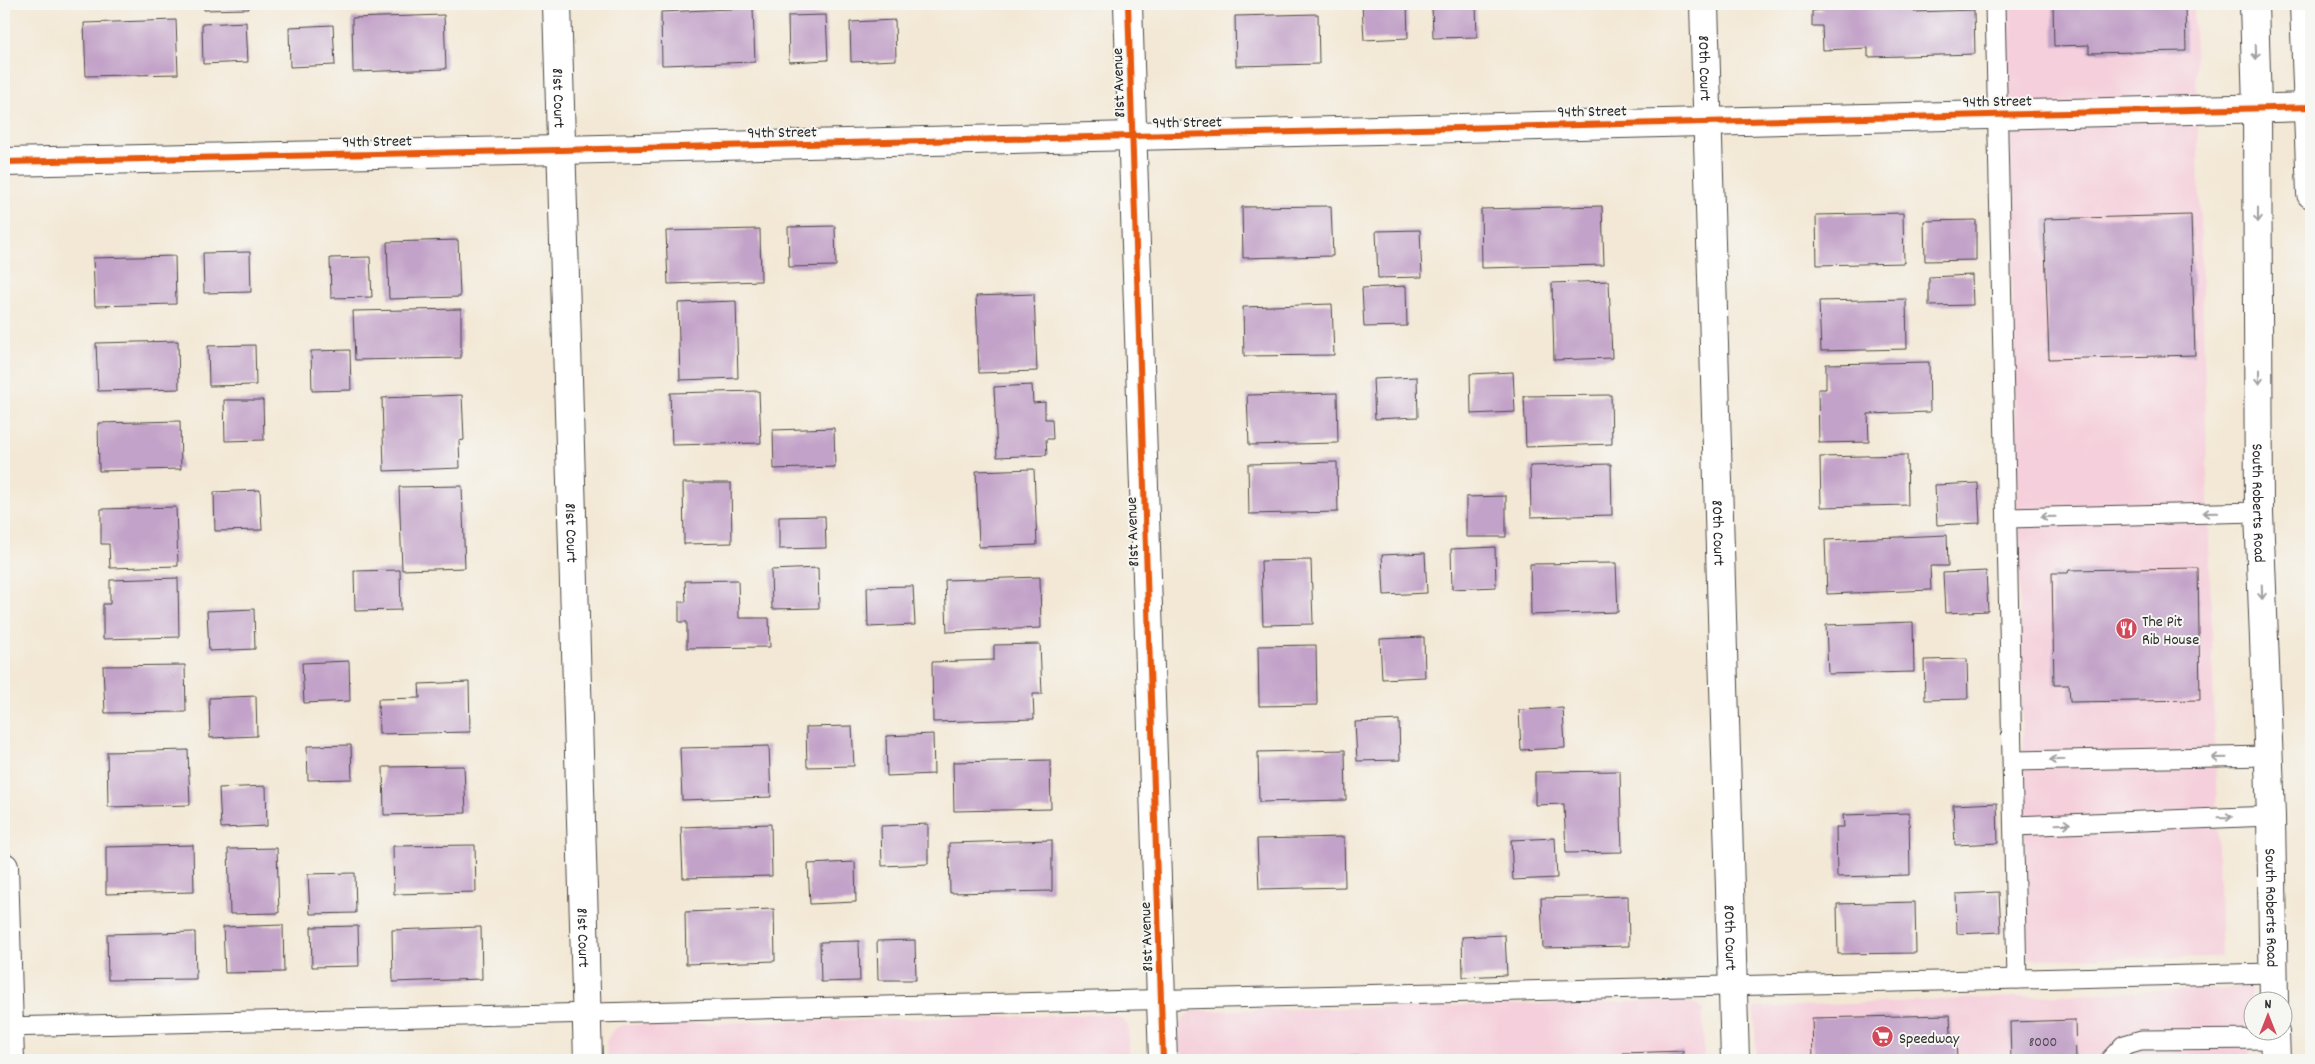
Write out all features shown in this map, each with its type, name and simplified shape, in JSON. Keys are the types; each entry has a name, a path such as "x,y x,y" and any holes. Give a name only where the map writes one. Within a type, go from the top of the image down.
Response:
{"street":[{"name":"81st Court","path":"557,4 588,1060"},
{"name":"81st Avenue","path":"1128,4 1163,1060"},
{"name":"80th Court","path":"1704,4 1735,1060"},
{"name":"South Roberts Road","path":"2254,4 2257,108 2259,512 2271,816 2274,992"},
{"path":"2304,4 2311,194"},
{"name":"94th Street","path":"4,162 2309,107"},
{"path":"4,867 6,1027 10,1060"}],"lane":[{"path":"1995,4 2017,979"},
{"path":"2007,518 2259,512"},
{"path":"2013,761 2268,756"},
{"path":"2014,826 2271,816"},
{"path":"6,1027 2273,973"},
{"path":"2110,1060 2124,1045 2141,1040 2275,1044"}],"shaded area":[{"path":"2005,4 2194,4 2221,957 2028,959"},
{"path":"2251,987 2251,992 2242,992 2242,1042 2251,1042 2251,1060 1756,1060 1754,1008"},
{"path":"1684,1001 1696,1004 1703,1010 1704,1060 1180,1060 1179,1026 1185,1016 1194,1011"},
{"path":"1110,1014 1122,1018 1128,1026 1128,1060 607,1060 606,1041 613,1030 622,1025"}],"building":[{"path":"204,4 248,4 249,9 204,10"},
{"path":"1362,4 1407,4 1408,38 1364,40"},
{"path":"1432,4 1476,4 1477,37 1433,38"},
{"path":"1821,4 1914,4 1914,12 1974,10 1975,54 1868,57 1868,48 1823,50 1822,26 1812,26 1812,11 1822,10"},
{"path":"2053,4 2185,4 2186,51 2089,53 2089,45 2054,46"},
{"path":"753,8 755,62 662,65 661,12"},
{"path":"1318,14 1319,64 1236,66 1235,16"},
{"path":"444,15 446,69 353,72 352,18"},
{"path":"826,15 828,60 789,62 788,16"},
{"path":"176,20 178,74 86,76 84,23"},
{"path":"895,20 896,60 851,62 850,22"},
{"path":"246,22 248,62 203,64 202,24"},
{"path":"333,25 335,65 290,67 289,27"},
{"path":"1331,206 1333,256 1243,258 1242,207"},
{"path":"1602,206 1604,265 1482,268 1481,209"},
{"path":"1903,213 1904,263 1817,265 1816,215"},
{"path":"2191,215 2195,355 2049,359 2044,219"},
{"path":"1976,220 1976,260 1925,261 1924,221"},
{"path":"835,226 836,266 789,267 788,227"},
{"path":"760,229 761,281 668,284 666,231"},
{"path":"1420,230 1422,277 1378,278 1376,231"},
{"path":"458,240 460,297 389,299 387,242"},
{"path":"250,252 251,292 204,293 203,253"},
{"path":"175,256 176,304 95,306 93,258"},
{"path":"370,257 372,297 331,298 330,258"},
{"path":"1972,275 1973,305 1929,306 1929,277"},
{"path":"1609,281 1612,358 1554,360 1552,283"},
{"path":"1406,286 1407,326 1364,327 1362,288"},
{"path":"1034,294 1037,371 979,373 976,296"},
{"path":"1906,299 1907,349 1821,351 1819,301"},
{"path":"736,301 738,378 680,380 678,303"},
{"path":"1332,304 1334,355 1244,356 1243,307"},
{"path":"461,309 461,358 355,360 353,311"},
{"path":"178,341 179,389 98,391 96,343"},
{"path":"255,345 256,385 209,386 208,346"},
{"path":"350,350 351,390 312,391 311,351"},
{"path":"1929,362 1930,412 1868,414 1869,442 1819,443 1818,389 1826,389 1826,364"},
{"path":"1513,372 1515,412 1471,414 1470,374"},
{"path":"1417,377 1418,417 1375,419 1373,379"},
{"path":"1032,385 1033,403 1045,402 1045,419 1052,419 1053,439 1046,439 1047,455 997,457 994,387"},
{"path":"759,391 761,443 672,445 670,393"},
{"path":"1337,393 1338,443 1249,445 1247,395"},
{"path":"462,395 464,440 459,441 460,468 384,471 382,398"},
{"path":"1611,395 1612,444 1526,447 1524,396"},
{"path":"224,400 263,400 264,440 225,441"},
{"path":"180,421 181,469 99,471 98,423"},
{"path":"834,428 835,467 774,469 773,430"},
{"path":"1907,455 1908,505 1821,507 1820,457"},
{"path":"1337,462 1338,512 1249,514 1248,464"},
{"path":"1611,464 1612,515 1531,517 1530,466"},
{"path":"1034,469 1037,545 979,547 976,471"},
{"path":"683,483 731,483 732,543 684,544"},
{"path":"1978,483 1980,523 1937,525 1935,485"},
{"path":"462,486 465,568 402,570 399,487"},
{"path":"260,490 262,530 215,531 214,492"},
{"path":"1506,496 1506,537 1466,537 1466,497"},
{"path":"176,507 178,566 110,568 109,544 101,544 101,509"},
{"path":"825,516 826,548 779,549 779,517"},
{"path":"1947,535 1948,566 1930,566 1931,590 1827,594 1825,540"},
{"path":"1495,547 1496,587 1452,589 1451,549"},
{"path":"1425,553 1427,593 1384,595 1382,555"},
{"path":"1311,560 1313,624 1263,625 1261,561"},
{"path":"1616,563 1618,612 1531,615 1530,564"},
{"path":"818,568 819,608 772,609 771,570"},
{"name":"The Pit Rib House","path":"2198,568 2200,700 2070,702 2069,685 2054,685 2052,573 2068,573 2069,570"},
{"path":"400,570 401,610 355,611 354,571"},
{"path":"1986,571 1988,611 1945,613 1943,573"},
{"path":"1040,577 1041,628 947,632 945,580"},
{"path":"178,578 179,637 103,639 103,604 110,604 110,580"},
{"path":"738,580 739,618 769,618 770,647 687,648 687,622 679,622 679,602 686,602 685,581"},
{"path":"913,586 915,625 868,627 867,587"},
{"path":"254,609 255,649 209,651 207,611"},
{"path":"1913,622 1914,672 1828,674 1826,625"},
{"path":"1424,637 1425,677 1382,679 1380,639"},
{"path":"1040,644 1042,694 1033,694 1034,719 933,722 932,662 994,660 994,645"},
{"path":"1316,645 1317,705 1259,706 1258,646"},
{"path":"1967,659 1968,699 1925,700 1924,660"},
{"path":"349,661 350,701 304,703 302,663"},
{"path":"185,665 186,712 105,713 103,666"},
{"path":"469,682 470,732 379,734 378,699 420,698 419,684"},
{"path":"256,696 257,736 210,738 209,698"},
{"path":"1563,708 1565,748 1521,750 1519,710"},
{"path":"1399,720 1400,760 1357,761 1355,722"},
{"path":"852,726 854,766 807,767 806,727"},
{"path":"933,734 934,774 887,776 886,736"},
{"path":"351,745 352,779 308,780 307,746"},
{"path":"769,746 771,797 682,800 680,748"},
{"path":"188,750 190,805 108,807 107,752"},
{"path":"1345,750 1346,800 1259,802 1258,752"},
{"path":"1050,760 1051,809 954,811 953,762"},
{"path":"464,766 466,813 384,815 383,767"},
{"path":"1620,771 1622,852 1566,853 1564,804 1535,805 1535,772"},
{"path":"266,786 267,826 221,828 219,788"},
{"path":"1997,803 1998,843 1955,845 1953,805"},
{"path":"1909,813 1910,875 1837,877 1836,827 1844,827 1843,815"},
{"path":"771,824 772,876 683,878 681,827"},
{"path":"928,824 928,864 882,866 881,826"},
{"path":"1344,837 1345,887 1259,889 1257,839"},
{"path":"1555,838 1557,878 1513,880 1511,840"},
{"path":"1052,840 1052,891 950,893 949,843"},
{"path":"193,845 194,892 106,894 106,847"},
{"path":"475,845 476,892 394,894 393,846"},
{"path":"277,848 279,913 230,914 228,849"},
{"path":"855,862 856,902 810,904 808,864"},
{"path":"355,873 356,913 310,914 308,874"},
{"path":"1999,892 2001,932 1957,934 1956,894"},
{"path":"1628,896 1629,946 1543,948 1541,898"},
{"path":"1915,902 1916,953 1838,954 1837,904"},
{"path":"774,909 775,961 686,964 685,912"},
{"path":"283,925 284,972 225,973 223,927"},
{"path":"358,926 359,966 312,967 311,927"},
{"path":"481,927 482,979 393,982 392,930"},
{"path":"195,932 196,979 108,980 107,934"},
{"path":"1505,935 1507,975 1463,977 1462,937"},
{"path":"915,940 916,980 878,980 877,941"},
{"path":"859,941 860,981 821,982 820,942"},
{"name":"Speedway","path":"1950,1015 1951,1035 1956,1039 1957,1060 1813,1060 1812,1018"},
{"path":"2075,1020 2076,1060 2011,1060 2010,1022"},
{"path":"1683,1051 1683,1060 1623,1060 1623,1053"},
{"path":"1359,1056 1359,1060 1256,1060 1256,1059"}],"cycle path":[{"path":"1128,4 1163,1060"},
{"path":"4,162 2311,107"}],"place":[{"name":"The Pit Rib House","path":"2126,629"},
{"name":"Speedway","path":"1883,1037"}]}
